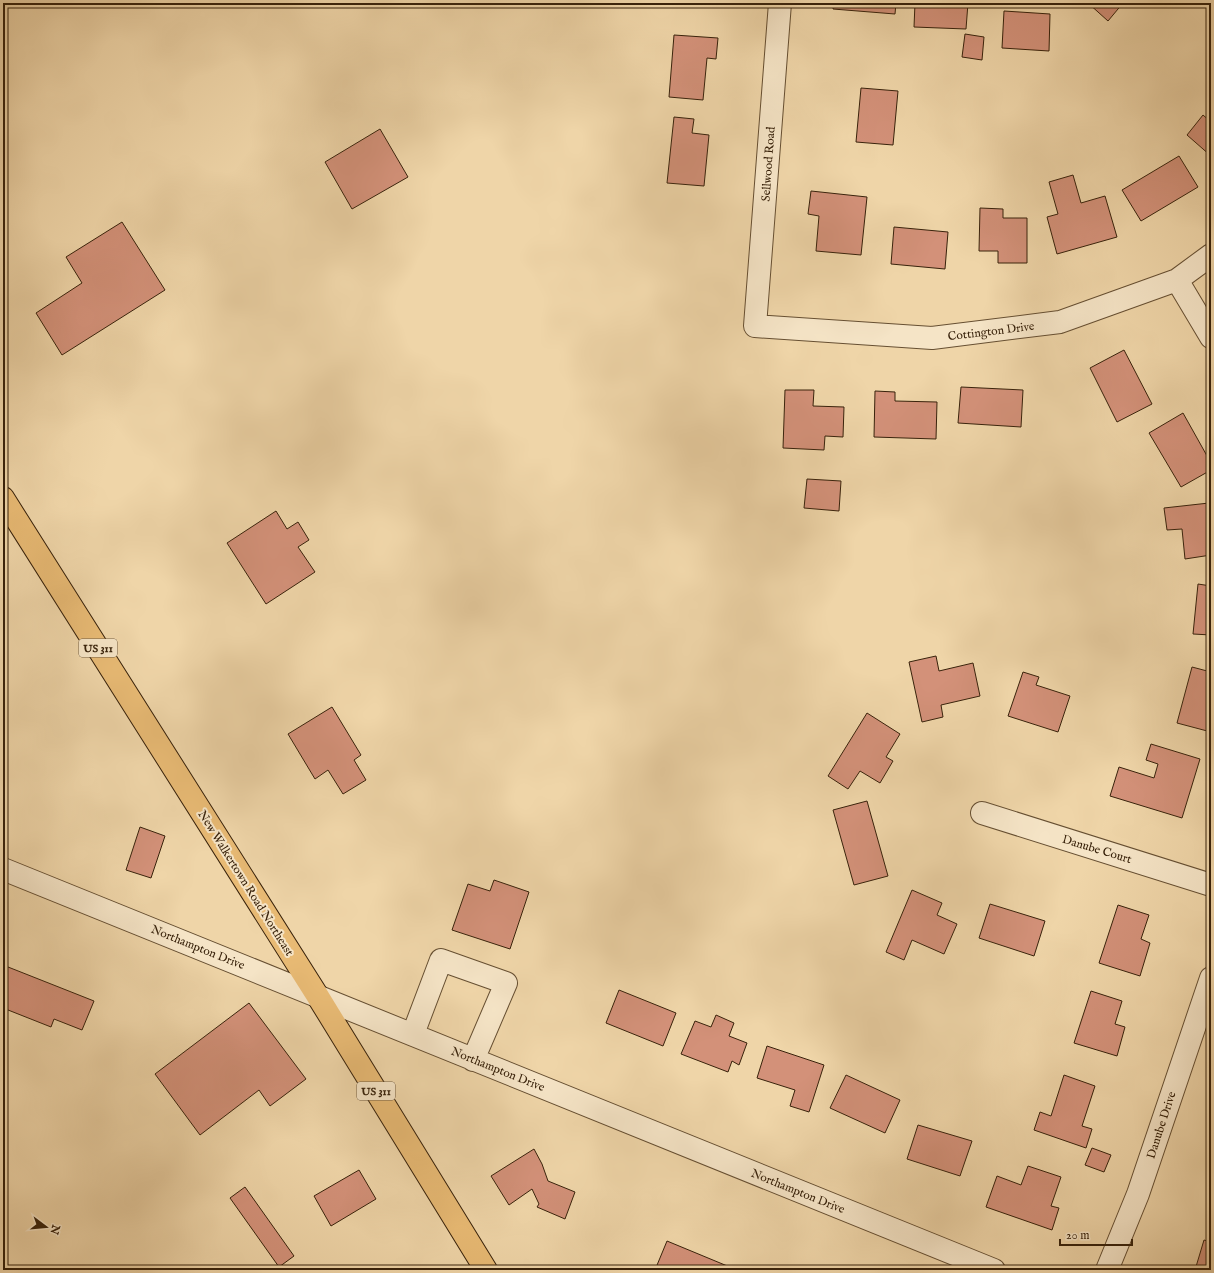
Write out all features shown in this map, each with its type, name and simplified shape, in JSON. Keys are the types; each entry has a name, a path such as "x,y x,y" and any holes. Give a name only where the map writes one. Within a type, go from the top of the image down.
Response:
{"main road":[{"name":"New Walkertown Road Northeast","path":"3,498 316,995 486,1270"}],"street":[{"name":"Sellwood Road","path":"756,326 780,3"},
{"name":"Cottington Drive","path":"756,326 932,338 1060,322 1177,280 1211,255"},
{"path":"1177,280 1211,337"},
{"name":"Danube Court","path":"982,813 1211,884"},
{"name":"Northampton Drive","path":"3,868 413,1034 473,1060 994,1270"},
{"path":"413,1034 441,960 506,983 473,1060"},
{"name":"Danube Drive","path":"1107,1270 1138,1194 1211,978"}],"building":[{"path":"834,3 896,3 895,14 833,9"},
{"path":"915,3 968,3 966,29 914,27"},
{"path":"1088,3 1123,3 1108,21"},
{"path":"1004,11 1050,14 1049,51 1002,48"},
{"path":"965,34 984,37 982,60 962,57"},
{"path":"674,35 718,38 716,59 707,58 703,100 669,97"},
{"path":"861,88 898,91 893,145 856,142"},
{"path":"1203,115 1211,122 1211,156 1187,135"},
{"path":"674,117 694,119 692,133 709,135 704,186 667,183"},
{"path":"380,129 408,177 352,209 325,162"},
{"path":"1179,156 1198,187 1141,221 1122,190"},
{"path":"1073,175 1081,203 1105,196 1117,237 1057,254 1047,217 1058,214 1049,182"},
{"path":"811,191 867,197 861,255 816,251 819,216 808,214"},
{"path":"980,208 1003,209 1003,218 1027,218 1027,263 998,263 998,251 979,251"},
{"path":"122,222 165,290 62,355 36,313 82,283 66,257"},
{"path":"894,227 948,232 945,269 891,264"},
{"path":"1124,350 1152,404 1117,422 1090,368"},
{"path":"961,387 1023,390 1021,427 958,423"},
{"path":"785,390 814,390 813,406 844,407 843,437 825,436 824,450 783,448"},
{"path":"875,391 895,392 895,401 937,402 936,439 874,437"},
{"path":"1183,413 1211,463 1211,470 1181,487 1149,433"},
{"path":"807,479 841,481 839,511 804,508"},
{"path":"1209,503 1211,519 1211,555 1185,559 1182,529 1167,530 1164,508"},
{"path":"276,511 287,529 298,522 309,540 298,547 315,572 266,604 227,543"},
{"path":"1198,584 1211,586 1211,635 1193,634"},
{"path":"936,656 939,671 973,663 980,696 941,705 943,717 922,722 909,662"},
{"path":"1192,667 1211,672 1211,732 1177,723"},
{"path":"1023,672 1039,677 1036,685 1070,696 1058,732 1008,716"},
{"path":"332,707 361,755 354,760 366,780 343,794 328,770 315,779 288,734"},
{"path":"867,713 900,734 886,757 893,761 880,783 860,771 848,789 828,776"},
{"path":"1151,744 1200,759 1182,818 1110,796 1119,767 1154,778 1158,764 1146,760"},
{"path":"867,801 888,876 854,885 833,810"},
{"path":"140,827 165,836 151,878 126,870"},
{"path":"494,880 529,892 510,949 452,930 468,884 490,891"},
{"path":"912,890 942,903 937,915 957,924 944,954 912,940 904,960 886,952"},
{"path":"990,904 1045,921 1034,956 979,938"},
{"path":"1118,905 1149,915 1141,939 1150,943 1140,976 1099,963"},
{"path":"3,965 94,1001 82,1030 54,1019 51,1027 3,1008"},
{"path":"619,990 676,1013 663,1046 606,1023"},
{"path":"1091,991 1122,1001 1115,1024 1125,1027 1117,1056 1074,1043"},
{"path":"249,1003 306,1079 270,1106 259,1090 200,1135 155,1074"},
{"path":"716,1015 734,1023 729,1036 747,1043 739,1065 732,1061 728,1072 681,1054 695,1021 711,1027"},
{"path":"767,1046 824,1065 809,1112 790,1106 795,1090 757,1078"},
{"path":"846,1075 900,1100 885,1133 830,1108"},
{"path":"1064,1075 1095,1086 1082,1126 1092,1129 1086,1148 1034,1130 1040,1112 1051,1116"},
{"path":"918,1125 972,1141 960,1176 907,1159"},
{"path":"1092,1148 1111,1155 1104,1172 1085,1165"},
{"path":"534,1149 542,1164 548,1181 575,1192 565,1219 537,1207 539,1204 532,1189 509,1205 491,1176"},
{"path":"1028,1166 1061,1177 1051,1206 1059,1208 1052,1230 986,1207 997,1176 1021,1185"},
{"path":"359,1170 376,1199 331,1226 314,1196"},
{"path":"245,1187 294,1256 279,1267 230,1198"},
{"path":"1204,1240 1211,1242 1211,1270 1195,1270"},
{"path":"667,1241 737,1270 655,1270"}]}
